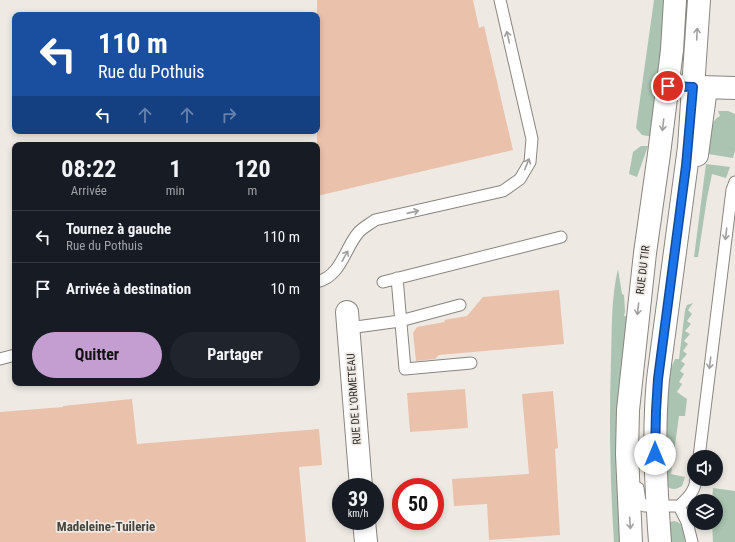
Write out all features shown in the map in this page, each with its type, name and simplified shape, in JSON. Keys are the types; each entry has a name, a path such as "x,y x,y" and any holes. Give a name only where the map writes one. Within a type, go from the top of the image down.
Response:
{"main road":[{"name":"RUE DU TIR","path":"631,542 627,454 628,410 645,253 668,86 675,0"},
{"path":"681,0 681,44 719,90"},
{"path":"677,237 689,213 700,134 719,90 698,0"},
{"path":"668,86 719,90"},
{"path":"660,542 655,454 658,379 686,166 719,90"},
{"name":"RUE DE L'ORMETEAU","path":"348,320 361,478"},
{"path":"365,530 366,542"}],"lane":[{"path":"320,281 324,280 338,268 358,232 375,220 503,191 520,179 530,162 532,139 500,0"},
{"path":"700,450 732,190 735,182"},
{"path":"383,282 561,237"},
{"path":"397,278 405,369 471,363"},
{"path":"348,320 400,321 460,305"},
{"path":"0,359 12,356"},
{"path":"628,410 637,447 638,490 640,501 644,506 679,506 689,497 694,486"},
{"path":"679,506 688,522 692,542"}],"green space":[{"path":"654,0 666,0 654,137 642,135 636,128"},
{"path":"718,111 728,111 735,114 735,151 733,158 708,154 711,127 713,122 720,116"},
{"path":"641,146 648,146 637,177 629,174 633,152"},
{"path":"706,164 730,167 726,178 712,174 698,257 694,257"},
{"path":"618,269 622,294 624,295 624,316 630,317 625,542 614,542 611,474 610,406 612,325 614,291"},
{"path":"693,303 688,310 692,314 687,321 691,324 685,331 690,334 684,341 688,344 683,351 687,354 681,361 685,364 680,371 684,374 679,382 682,384 677,392 687,399 685,416 679,416 671,474 685,477 682,486 672,489 666,486 662,389 675,359 679,359 685,310 687,305"},
{"path":"713,488 735,491 735,542 713,542 712,530 723,530 723,494 713,494"},
{"path":"674,521 678,522 682,526 685,542 666,542 667,524"}],"building":[{"path":"317,0 473,0 479,28 484,26 513,150 320,195 320,142 317,142 317,134 320,134 320,12 317,12"},
{"path":"559,290 564,344 439,355 435,359 416,361 413,333 417,327 467,316 483,297"},
{"path":"465,389 468,428 410,432 407,393"},
{"path":"553,391 558,448 555,449 560,535 489,540 487,504 454,506 452,479 529,474 522,394"},
{"path":"132,399 137,444 319,429 322,465 299,467 306,542 0,542 0,412"}],"district":[{"name":"Madeleine-Tuilerie","path":"106,526"}],"route":[{"path":"655,454 658,379 686,166 693,87 668,86"}]}
